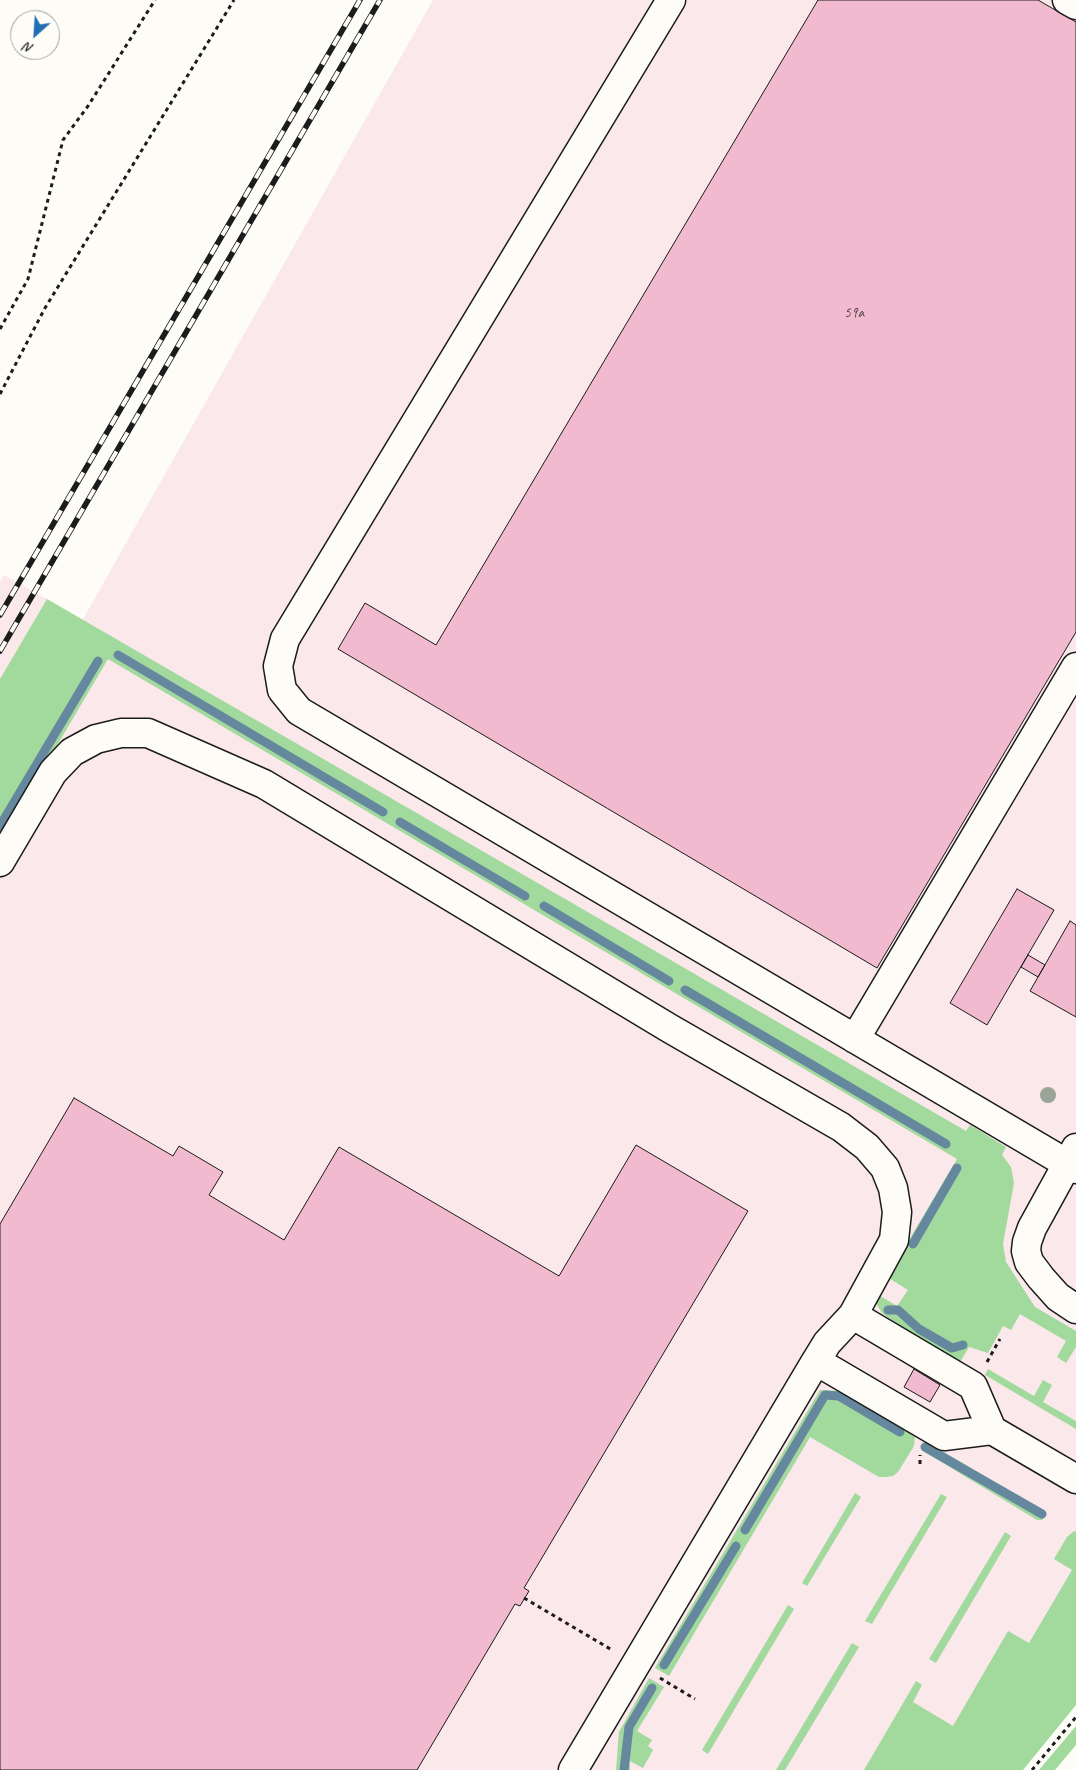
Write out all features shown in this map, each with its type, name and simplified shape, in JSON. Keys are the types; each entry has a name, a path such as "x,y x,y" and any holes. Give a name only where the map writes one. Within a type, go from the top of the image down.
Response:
{"street":[{"path":"671,0 284,639 278,666 282,690 299,711 988,1117 1073,1160 1032,1228 1026,1251 1029,1262 1040,1278 1058,1297 1076,1308"},
{"path":"1067,0 1076,5"},
{"path":"855,1039 1076,667"},
{"path":"0,862 53,772 72,752 96,739 121,733 148,733 264,784 669,1028 841,1127 867,1147 885,1168 893,1188 897,1212 894,1240 853,1315 827,1343 816,1361 573,1770"},
{"path":"853,1315 973,1386 992,1430 1076,1479"},
{"path":"816,1361 944,1436 992,1430"},
{"path":"592,1738 595,1770"}],"path":[{"path":"0,329 28,280 63,140 88,106 155,0"},
{"path":"0,394 44,308 234,0"},
{"path":"920,1464 924,1425"},
{"path":"524,1598 695,1698"},
{"path":"1032,1770 1076,1717"}],"shaded area":[{"path":"433,0 1076,0 1076,1674 992,1770 0,1770 0,766"},
{"path":"4,575 47,599 0,679 0,582"}],"green space":[{"path":"47,599 966,1131 970,1125 1006,1147 1002,1155 1011,1167 1014,1183 1003,1244 1006,1262 1035,1307 1076,1331 1076,1347 1066,1363 1057,1357 1066,1341 1020,1314 1011,1330 1003,1326 988,1353 969,1347 960,1362 904,1329 882,1313 874,1300 877,1294 897,1306 908,1290 887,1277 957,1159 108,659 0,842 0,679"},
{"path":"988,1369 1034,1396 1043,1380 1052,1385 1043,1402 1076,1421 1076,1429 985,1375"},
{"path":"820,1390 839,1391 915,1435 914,1446 898,1472 893,1476 879,1477 810,1437 669,1676 655,1668"},
{"path":"924,1440 1046,1513 1046,1516 1042,1520 1037,1520 923,1451"},
{"path":"855,1493 861,1497 807,1586 802,1583"},
{"path":"941,1494 947,1497 872,1624 865,1621"},
{"path":"1074,1531 1076,1532 1076,1705 1023,1770 864,1770 916,1681 922,1685 913,1702 953,1726 1008,1631 1029,1643 1072,1570 1054,1559 1067,1537"},
{"path":"1005,1532 1011,1536 936,1663 929,1659"},
{"path":"788,1605 794,1609 708,1754 702,1750"},
{"path":"852,1643 859,1647 785,1770 776,1770"},
{"path":"649,1678 664,1687 637,1731 652,1740 648,1746 653,1750 643,1768 630,1761 630,1770 616,1770 619,1732"},
{"path":"1076,1726 1076,1745 1055,1770 1039,1770"}],"building":[{"path":"818,0 1038,0 1076,22 1076,632 877,968 338,649 365,603 436,645"},
{"path":"1017,889 1054,910 987,1025 950,1003"},
{"path":"1070,921 1076,925 1076,1017 1030,991"},
{"path":"1028,955 1045,965 1038,977 1021,967"},
{"path":"74,1098 173,1156 179,1146 223,1172 209,1195 284,1240 339,1147 559,1276 636,1145 748,1211 524,1588 529,1591 520,1606 515,1604 417,1770 0,1770 0,1224"},
{"path":"914,1369 940,1385 930,1402 904,1387"}],"waterway":[{"path":"118,655 383,812"},
{"path":"0,826 98,661"},
{"path":"400,822 525,896"},
{"path":"544,906 669,981"},
{"path":"685,990 946,1144"},
{"path":"913,1244 957,1168"},
{"path":"888,1310 898,1310 919,1329 952,1348 963,1345"},
{"path":"745,1530 825,1395 839,1396 900,1432"},
{"path":"925,1447 1042,1514"},
{"path":"664,1665 736,1546"},
{"path":"624,1770 629,1727 652,1688"}],"railway":[{"path":"0,615 360,0"},
{"path":"0,651 380,0"}]}
